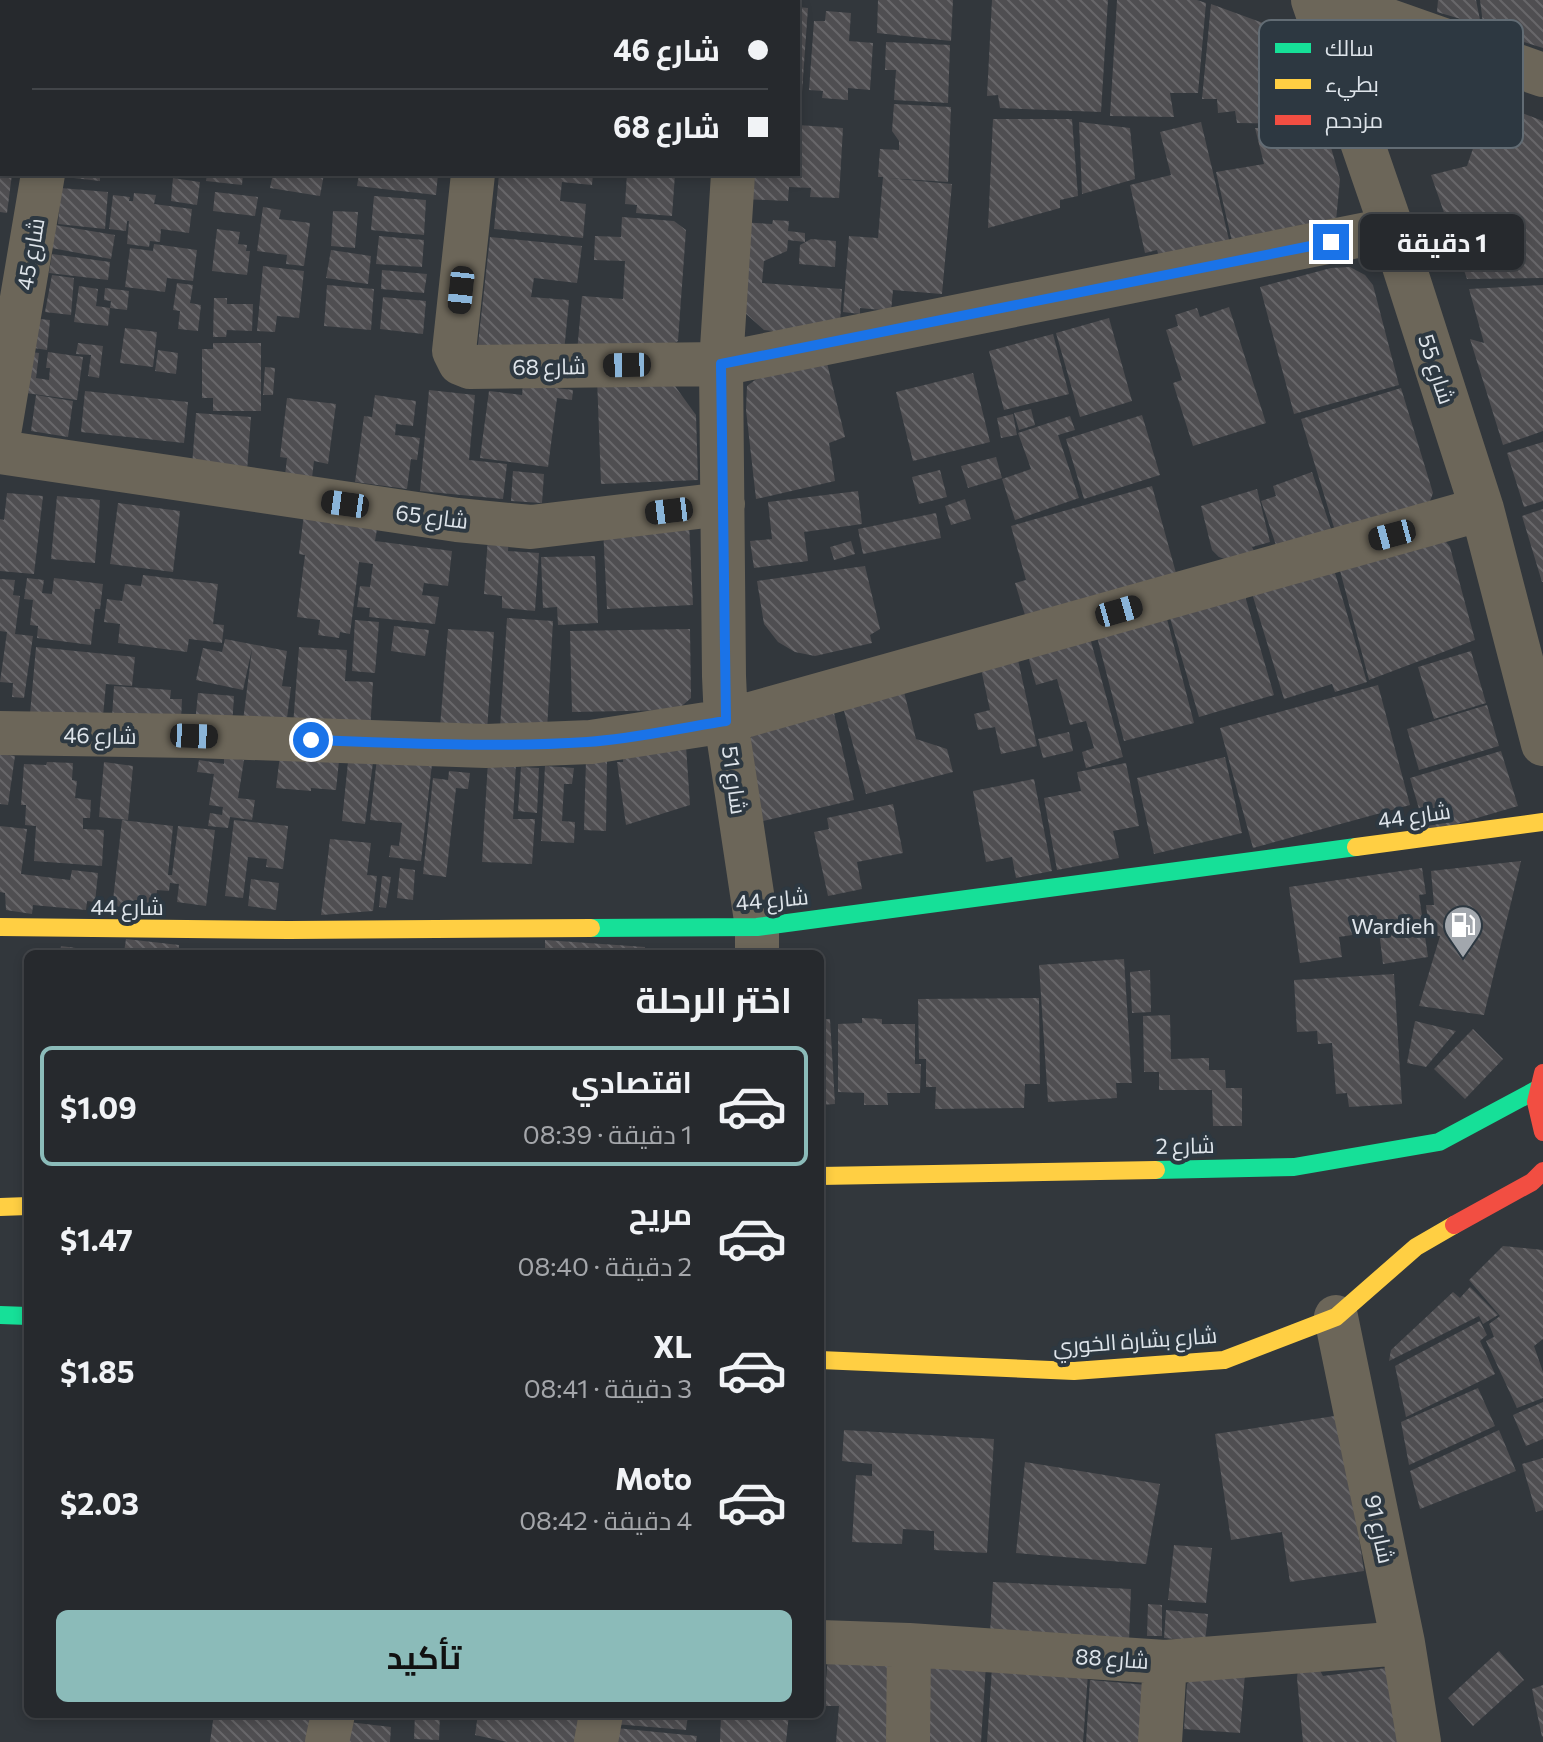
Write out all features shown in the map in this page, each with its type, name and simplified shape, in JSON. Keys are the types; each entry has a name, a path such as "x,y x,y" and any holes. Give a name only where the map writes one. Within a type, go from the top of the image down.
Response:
{"main road":[{"name":"شارع 44","path":"0,927 757,941 1543,822"},
{"path":"1540,1081 1536,1114 1543,1132"},
{"name":"شارع 2","path":"824,1176 1294,1167 1439,1142 1540,1081"},
{"name":"شارع بشارة الخوري","path":"824,1360 1074,1371 1224,1360 1336,1317 1416,1247 1532,1182 1543,1171"},
{"path":"0,1207 24,1206"},
{"path":"0,1315 24,1316"}],"street":[{"name":"شارع 55","path":"1313,0 1320,20"},
{"path":"1330,0 1387,20"},
{"path":"1523,68 1543,75"},
{"name":"شارع 55","path":"1364,148 1482,509 1532,645 1543,744"},
{"name":"شارع 45","path":"0,428 43,176"},
{"name":"شارع 68","path":"473,176 454,351 460,363 470,367 721,364 1392,229"},
{"name":"شارع 51","path":"733,176 721,364 726,721 757,941"},
{"name":"شارع 65","path":"0,452 457,520 531,527 723,504"},
{"name":"شارع 46","path":"0,733 499,745 591,742 726,721 1482,509"},
{"name":"شارع 91","path":"1336,1317 1403,1643 1419,1742"},
{"name":"شارع 88","path":"824,1642 1165,1662 1403,1643"},
{"path":"908,1742 909,1645"},
{"path":"1160,1742 1165,1662"},
{"path":"327,1742 332,1718"},
{"path":"596,1742 600,1718"}],"building":[{"path":"878,0 953,0 951,41 877,33"},
{"path":"992,0 1108,0 1101,112 1000,108 998,95 987,96"},
{"path":"1117,0 1197,0 1206,3 1198,93 1170,93 1174,117 1110,116"},
{"path":"1438,0 1476,0 1480,20 1464,20 1437,12"},
{"path":"1480,0 1543,0 1543,48 1523,42 1523,20 1482,20"},
{"path":"1211,4 1259,21 1259,123 1237,123 1235,111 1218,113 1217,99 1202,99"},
{"path":"800,7 808,8 800,106"},
{"path":"826,11 851,13 849,41 873,43 870,90 848,88 848,100 822,98 823,91 809,90 814,21 825,21"},
{"path":"886,42 950,45 948,103 894,100 896,70 885,70"},
{"path":"894,104 951,107 948,182 887,178 952,184 942,294 893,290 891,311 860,308 860,314 843,312 849,236 878,238 883,177 878,177 880,149 899,150 899,141 892,131"},
{"path":"1523,113 1543,121 1543,278 1467,279 1431,175 1467,166 1473,148 1523,148"},
{"path":"993,119 1072,119 1078,196 1060,200 1060,208 988,228"},
{"path":"1079,122 1130,128 1135,179 1082,194"},
{"path":"1201,122 1230,244 1160,260 1157,250 1145,253 1130,185 1171,175 1160,132"},
{"path":"800,125 843,128 839,198 810,197 811,188 789,187 788,201 743,199 745,176 800,176"},
{"path":"1260,148 1331,148 1340,179 1336,221 1233,246 1216,172 1264,164"},
{"path":"0,176 12,176 7,213 0,212"},
{"path":"56,176 100,176 100,181"},
{"path":"207,176 243,176 242,185 206,181"},
{"path":"273,176 324,176 320,196 270,188"},
{"path":"359,176 438,176 436,195 357,186"},
{"path":"499,176 593,176 592,185 562,182 560,201 586,204 583,238 494,229"},
{"path":"627,176 675,176 672,216 636,213 637,205 625,204"},
{"path":"173,178 200,182 197,205 171,201"},
{"path":"61,188 108,192 105,229 58,224"},
{"path":"215,192 258,197 255,216 213,211"},
{"path":"134,193 156,195 154,204 192,209 189,233 161,229 160,242 150,241 149,247 127,244 129,221 126,231 109,229 113,195 130,197 129,201 133,201"},
{"path":"374,196 426,200 424,235 371,230"},
{"path":"263,207 281,210 279,219 310,223 304,266 286,264 287,255 257,251"},
{"path":"333,211 358,212 355,248 331,246"},
{"path":"622,217 674,221 686,230 678,341 652,356 577,352 582,296 623,299 625,261 594,260 595,236 621,237"},
{"path":"773,220 789,221 788,231 805,233 805,242 788,240 787,251 764,261 762,283 842,289 840,323 796,334 764,330 744,312 740,222 772,224"},
{"path":"49,224 115,235 111,259 46,247"},
{"path":"217,229 240,232 238,244 247,245 246,251 250,251 247,275 212,271"},
{"path":"379,236 424,240 422,267 376,264"},
{"path":"490,237 582,246 577,283 534,278 531,297 569,300 564,352 477,353"},
{"path":"811,239 836,241 835,267 799,264 800,245"},
{"path":"154,244 197,250 193,281 167,278 165,292 125,287 130,248 153,251"},
{"path":"331,250 371,256 368,284 326,278"},
{"path":"52,254 110,262 108,280 49,273"},
{"path":"263,266 304,271 299,318 277,316 275,332 257,331"},
{"path":"1350,267 1365,275 1373,285 1399,385 1294,414 1260,287 1331,268"},
{"path":"382,270 427,274 424,293 381,289"},
{"path":"52,275 74,278 71,315 45,312"},
{"path":"177,283 193,285 190,303 201,305 198,331 178,329 180,311 173,310"},
{"path":"327,285 374,289 371,330 324,326"},
{"path":"1543,285 1543,431 1503,445 1470,339 1484,343 1469,289"},
{"path":"79,286 98,289 96,306 110,308 108,326 74,322"},
{"path":"105,288 129,291 127,310 110,308 111,301 104,300"},
{"path":"383,297 426,301 423,334 380,329"},
{"path":"214,298 227,298 227,304 253,304 252,331 227,330 226,337 213,337"},
{"path":"1229,307 1266,423 1193,446 1173,383 1182,380 1166,330 1178,326 1175,315 1197,308 1200,317"},
{"path":"29,318 50,320 47,350 27,347"},
{"path":"1109,318 1132,401 1080,417 1056,333"},
{"path":"125,328 157,332 153,367 120,363"},
{"path":"1053,334 1069,394 1004,410 989,351"},
{"path":"78,343 103,346 99,378 88,376 91,355 76,354"},
{"path":"213,343 261,343 261,411 213,411 213,398 202,398 202,349 213,349"},
{"path":"16,350 39,353 36,378 49,380 50,368 46,368 48,352 83,357 77,400 11,391"},
{"path":"158,350 178,353 176,374 155,371"},
{"path":"827,363 845,437 829,443 835,481 756,499 746,410 747,386 759,377"},
{"path":"265,367 275,368 273,395 263,395"},
{"path":"973,373 990,442 913,461 896,392"},
{"path":"597,378 672,382 696,415 698,480 601,484"},
{"path":"523,384 573,390 572,400 557,398 548,467 480,458 489,391 522,395"},
{"path":"1401,388 1433,493 1430,501 1335,531 1301,419"},
{"path":"429,390 475,395 469,460 507,464 503,499 420,491"},
{"path":"85,391 188,402 184,443 81,432"},
{"path":"36,395 73,401 68,437 31,431"},
{"path":"375,395 416,401 413,426 396,424 395,435 420,438 417,460 411,459 407,489 355,482 364,416 372,417"},
{"path":"287,398 336,404 328,464 314,461 312,478 285,475 287,458 280,457"},
{"path":"1031,409 1035,425 1019,430 1014,413"},
{"path":"196,413 251,417 247,471 192,466"},
{"path":"1013,414 1017,435 1001,438 997,418"},
{"path":"1142,415 1160,475 1084,499 1066,439"},
{"path":"1070,416 1075,430 1058,435 1079,498 1015,520 1002,479 1031,469 1018,433"},
{"path":"1543,442 1543,501 1524,507 1507,453"},
{"path":"996,457 1002,478 968,488 961,466"},
{"path":"940,470 947,497 919,504 912,477"},
{"path":"513,471 544,474 542,503 511,501"},
{"path":"1312,472 1332,532 1278,551 1261,501 1276,496 1273,486"},
{"path":"1152,486 1176,573 1025,615 1015,583 1026,580 1011,526"},
{"path":"1257,489 1270,542 1252,547 1256,555 1230,561 1219,557 1212,550 1201,506"},
{"path":"858,491 862,524 804,532 808,561 754,568 750,541 772,539 768,502"},
{"path":"7,493 43,496 34,574 0,571 0,519 4,520"},
{"path":"57,496 100,500 95,563 51,559"},
{"path":"965,499 971,519 951,525 945,506"},
{"path":"118,503 180,511 173,572 110,564"},
{"path":"305,506 377,529 375,541 452,551 448,586 424,583 422,595 439,597 435,624 369,617 370,608 357,607 360,586 370,587 373,564 359,562 350,634 340,632 339,638 318,635 320,620 297,617 305,555 299,554"},
{"path":"1543,509 1543,582 1542,582 1522,516"},
{"path":"936,513 941,538 863,554 858,529"},
{"path":"689,523 693,605 607,609 603,527"},
{"path":"488,537 509,538 508,551 539,553 535,611 502,608 502,596 484,594"},
{"path":"1443,538 1450,547 1475,640 1369,680 1338,563"},
{"path":"851,541 855,554 834,560 830,547"},
{"path":"595,556 598,623 558,625 557,607 543,608 541,557"},
{"path":"865,566 880,629 870,635 872,643 815,656 795,652 778,642 764,624 757,581"},
{"path":"1333,566 1367,682 1335,692 1332,684 1284,699 1251,590"},
{"path":"143,575 218,584 213,624 224,625 222,643 189,639 187,652 118,643 120,624 104,622 107,599 122,601 125,584 141,586"},
{"path":"27,578 44,580 42,593 52,594 54,578 103,584 100,609 95,609 91,645 37,638 38,626 30,625 33,600 24,599"},
{"path":"0,579 15,580 13,595 20,596 15,634 33,636 24,698 12,697 13,683 0,682 7,632 0,631"},
{"path":"1245,596 1274,695 1199,717 1170,618"},
{"path":"1166,615 1194,723 1124,741 1096,633"},
{"path":"507,618 553,621 547,730 500,728"},
{"path":"355,620 379,622 375,673 352,671"},
{"path":"394,626 429,630 425,656 391,651"},
{"path":"448,629 494,632 487,731 440,727"},
{"path":"690,629 691,698 677,710 572,712 570,631"},
{"path":"1090,638 1123,757 1086,768 1082,752 1094,748 1086,721 1070,725 1057,679 1036,685 1028,656"},
{"path":"225,639 287,651 282,686 291,687 286,726 243,721 252,649 243,690 196,680 203,648 222,652"},
{"path":"36,647 135,657 132,686 106,684 102,727 30,714"},
{"path":"299,647 347,650 345,681 373,682 370,731 293,725"},
{"path":"1471,651 1486,703 1434,719 1418,667"},
{"path":"1018,660 1037,746 1001,754 995,727 978,730 974,714 990,710 981,669"},
{"path":"1378,685 1410,805 1253,848 1220,728"},
{"path":"114,686 171,690 170,699 182,699 181,721 112,717"},
{"path":"904,692 916,739 947,749 953,772 866,794 843,707"},
{"path":"198,693 234,696 232,726 195,723"},
{"path":"1487,705 1499,746 1419,770 1407,729"},
{"path":"834,713 854,800 750,824 746,746 757,727"},
{"path":"1069,732 1073,751 1043,758 1038,739"},
{"path":"686,746 690,805 626,825 617,762 623,762 624,751"},
{"path":"281,747 340,751 336,790 276,788"},
{"path":"1501,751 1518,806 1426,833 1410,778"},
{"path":"349,752 374,755 365,824 342,821"},
{"path":"0,754 15,756 8,805 0,804"},
{"path":"224,757 244,760 238,798 255,800 252,820 230,817 228,828 208,826 210,813 222,815 223,807 209,805 214,774 197,772 199,760 224,764"},
{"path":"1225,757 1242,833 1154,854 1137,778"},
{"path":"377,758 432,764 421,861 389,857 391,845 399,846 402,823 370,820"},
{"path":"586,759 607,760 606,831 584,830"},
{"path":"488,761 516,763 513,819 535,819 532,864 482,862"},
{"path":"47,762 73,763 72,780 77,781 75,798 91,800 90,818 83,818 83,829 104,830 102,866 34,861 36,826 25,825 26,805 21,805 24,764 46,765"},
{"path":"104,762 133,766 128,820 99,817"},
{"path":"1126,763 1139,826 1113,831 1119,858 1057,870 1044,798 1081,791 1077,772"},
{"path":"545,766 574,768 572,784 564,784 562,821 575,822 574,843 541,841"},
{"path":"521,767 539,768 537,813 518,811"},
{"path":"449,771 470,773 468,789 456,788 446,877 423,874 433,778 448,780"},
{"path":"1034,779 1052,871 1016,878 1012,857 986,862 973,791"},
{"path":"893,804 903,853 857,862 862,889 828,896 814,832 829,829 827,818"},
{"path":"122,820 173,826 168,875 172,875 178,826 215,830 206,906 177,902 179,884 170,883 169,891 157,890 155,915 112,909"},
{"path":"234,820 288,826 283,869 266,867 267,859 248,857 243,898 225,896"},
{"path":"0,826 27,829 21,874 70,880 72,870 98,873 95,902 87,901 86,910 33,905 32,914 6,910 5,893 0,892"},
{"path":"330,839 371,843 367,875 377,876 373,911 321,915"},
{"path":"1521,861 1484,1015 1419,1006 1440,936 1430,936 1426,905 1434,905 1431,871"},
{"path":"400,868 415,870 413,900 397,898"},
{"path":"1422,868 1426,894 1419,895 1428,957 1383,964 1379,931 1339,937 1342,957 1300,963 1289,887"},
{"path":"382,876 391,877 386,908 379,907"},
{"path":"251,879 279,883 276,910 248,906"},
{"path":"126,939 179,945 178,950 124,950"},
{"path":"545,940 645,947 645,950 545,950"},
{"path":"61,946 90,950 60,950"},
{"path":"1124,959 1132,1083 1116,1083 1117,1098 1048,1102 1039,965"},
{"path":"1150,970 1151,1012 1132,1013 1130,972"},
{"path":"1394,974 1402,1104 1349,1107 1347,1093 1336,1094 1332,1043 1318,1044 1317,1031 1297,1032 1294,980"},
{"path":"1039,998 1040,1084 1025,1084 1024,1108 935,1109 936,1087 926,1087 926,1059 919,1059 918,999"},
{"path":"1170,1015 1171,1059 1209,1058 1209,1070 1225,1070 1226,1088 1242,1088 1242,1126 1213,1126 1212,1090 1159,1090 1159,1072 1144,1072 1143,1016"},
{"path":"862,1018 882,1019 882,1024 915,1024 915,1064 921,1064 920,1093 887,1093 888,1105 864,1105 864,1093 838,1092 838,1024 862,1023"},
{"path":"830,1019 835,1104 824,1105 824,1020"},
{"path":"1415,1021 1456,1031 1426,1067 1407,1063"},
{"path":"1473,1029 1503,1059 1465,1099 1434,1069"},
{"path":"1503,1246 1543,1250 1543,1339 1534,1346 1543,1372 1543,1398 1517,1408 1486,1341 1494,1337 1489,1324 1500,1316 1469,1280"},
{"path":"1470,1287 1498,1315 1483,1324 1479,1316 1389,1361 1391,1350 1453,1292 1460,1298"},
{"path":"1480,1321 1487,1335 1480,1341 1495,1374 1406,1417 1395,1366"},
{"path":"1478,1388 1495,1426 1409,1465 1401,1422"},
{"path":"1543,1402 1543,1439 1526,1446 1513,1415"},
{"path":"1341,1415 1364,1571 1290,1582 1282,1532 1231,1540 1215,1434"},
{"path":"844,1430 994,1439 987,1553 934,1550 934,1531 903,1529 902,1544 852,1542 856,1475 872,1476 872,1464 842,1461"},
{"path":"1499,1430 1516,1471 1420,1509 1410,1471"},
{"path":"1543,1458 1543,1510 1536,1512 1522,1464"},
{"path":"1025,1462 1160,1484 1146,1564 1016,1553"},
{"path":"1174,1545 1212,1548 1206,1603 1168,1600"},
{"path":"993,1582 1131,1589 1129,1640 990,1633"},
{"path":"1148,1604 1162,1605 1162,1636 1147,1636"},
{"path":"1166,1610 1208,1614 1205,1642 1164,1638"},
{"path":"1499,1651 1524,1680 1473,1726 1448,1698"},
{"path":"828,1655 901,1661 896,1742 836,1742 839,1706 824,1706"},
{"path":"1313,1658 1323,1676 1402,1666 1408,1742 1303,1742 1297,1678 1299,1660"},
{"path":"925,1662 986,1665 981,1742 921,1742"},
{"path":"992,1668 1088,1674 1083,1742 987,1742"},
{"path":"1198,1670 1245,1674 1240,1733 1184,1729 1187,1684"},
{"path":"1090,1680 1147,1685 1143,1742 1086,1742"},
{"path":"1543,1685 1543,1736 1542,1737 1532,1689"},
{"path":"213,1718 317,1718 314,1742 210,1742"},
{"path":"415,1718 440,1718 439,1740 414,1739"},
{"path":"477,1718 594,1718 590,1742 507,1742 475,1735"},
{"path":"616,1718 688,1718 686,1730 615,1724"},
{"path":"721,1718 789,1718 786,1742 720,1742"},
{"path":"340,1721 391,1727 390,1742 338,1742"},
{"path":"616,1728 697,1736 696,1742 614,1742"}],"traffic: fast":[{"path":"591,928 757,927 1356,847"},
{"path":"1156,1170 1294,1167 1439,1142 1536,1090"},
{"path":"0,1315 24,1316"}],"traffic: slow":[{"path":"1356,847 1543,822"},
{"path":"0,927 289,930 591,928"},
{"path":"824,1176 1156,1170"},
{"path":"0,1207 24,1206"},
{"path":"824,1360 1074,1371 1224,1360 1336,1317 1416,1247 1454,1225"}],"traffic: jam":[{"path":"1543,1073 1536,1102 1543,1132"},
{"path":"1454,1225 1532,1182 1543,1171"}],"place":[{"name":"Wardieh","path":"1463,959"}],"route":[{"path":"311,740 486,746 591,742 726,721 721,364 1331,242"}]}
